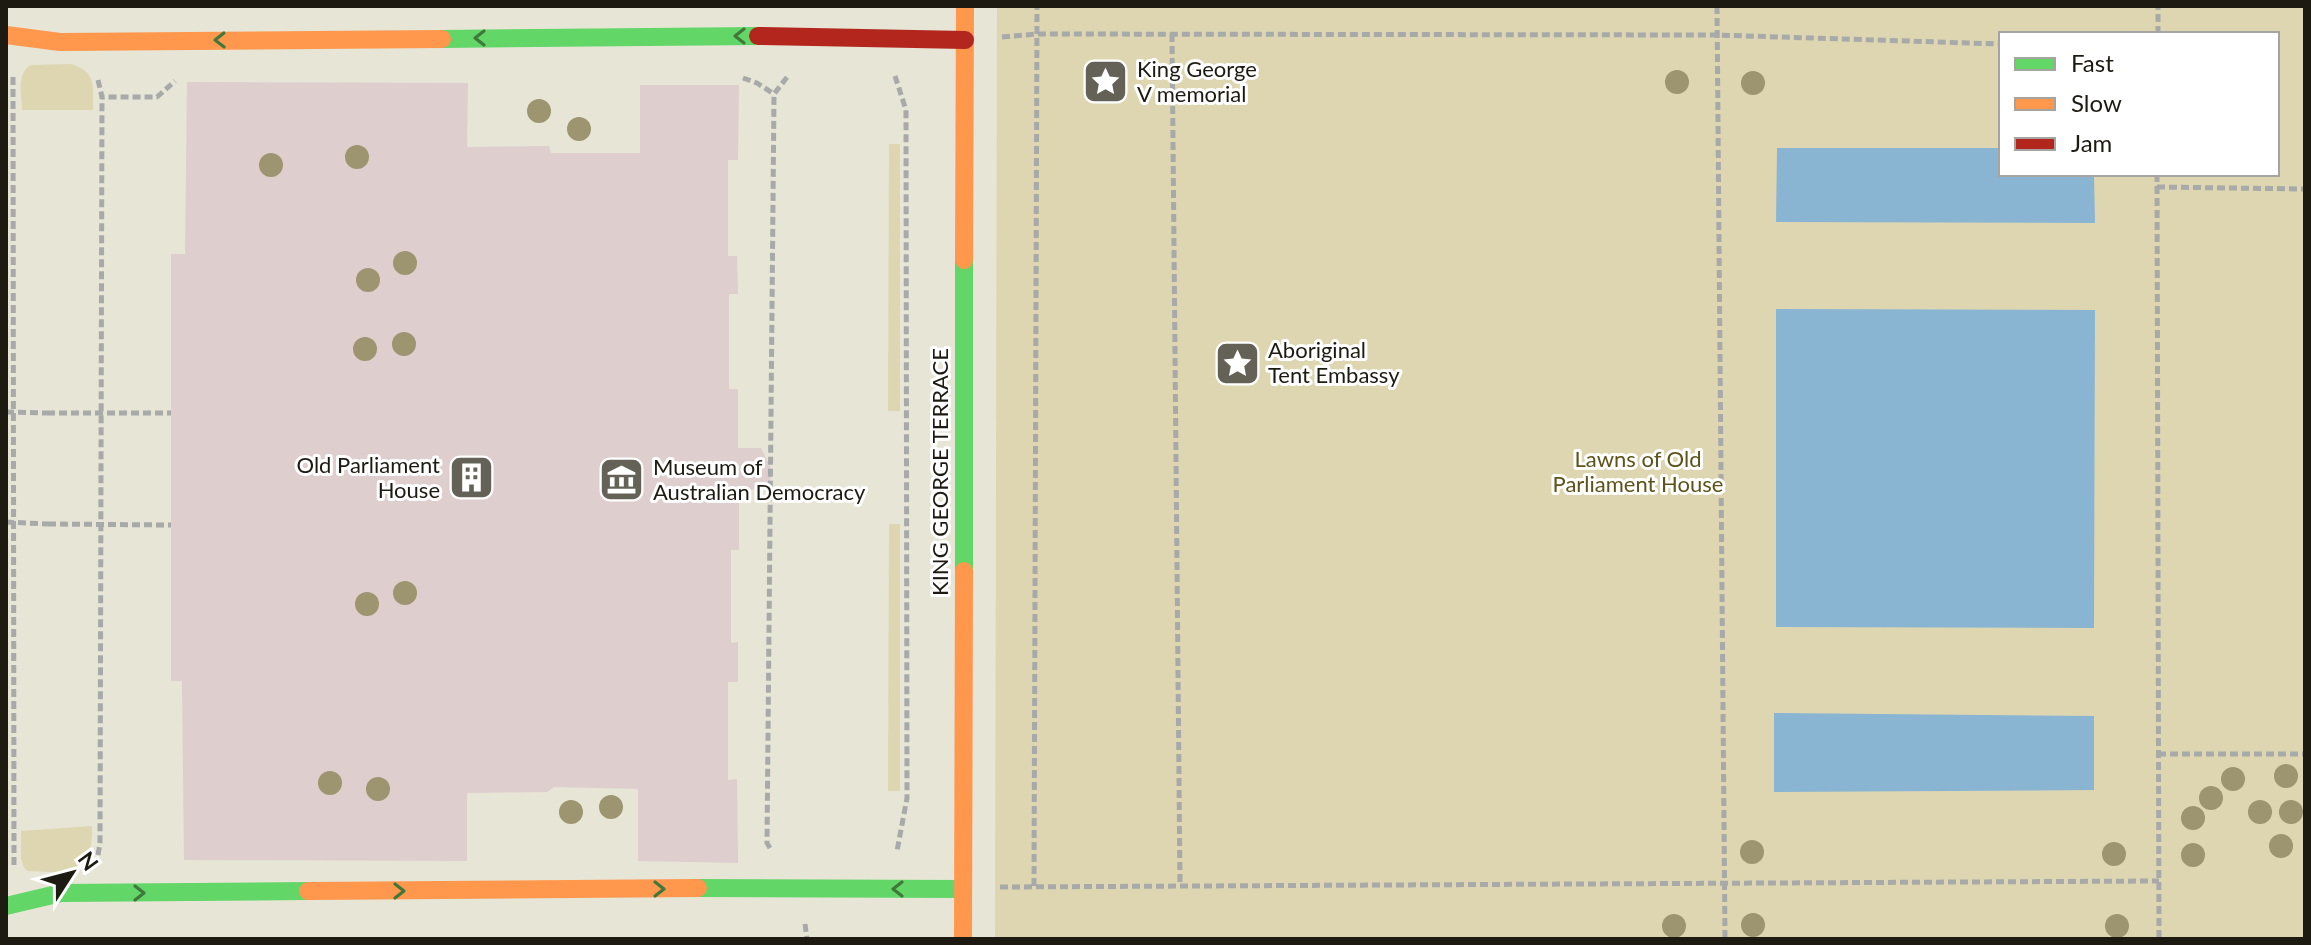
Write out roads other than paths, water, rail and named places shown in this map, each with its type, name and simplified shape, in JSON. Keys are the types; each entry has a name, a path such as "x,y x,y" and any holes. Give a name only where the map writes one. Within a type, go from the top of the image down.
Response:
{"street":[{"name":"KING GEORGE TERRACE","path":"963,939 965,6"},
{"path":"6,35 60,42 818,36 965,40"},
{"path":"6,906 61,893 833,887 963,889"}],"water":[{"path":"1777,148 1999,148 1999,176 2094,176 2095,223 1776,222"},
{"path":"1776,309 2095,310 2094,628 1776,627"},
{"path":"1774,713 2094,716 2094,790 1774,792"}],"place":[{"name":"King George V memorial","path":"1106,82"},
{"name":"Aboriginal Tent Embassy","path":"1237,363"},
{"name":"Old Parliament House","path":"471,478"},
{"name":"Museum of Australian Democracy","path":"622,480"}],"park label":[{"name":"Lawns of Old Parliament House","path":"1638,472"}]}
